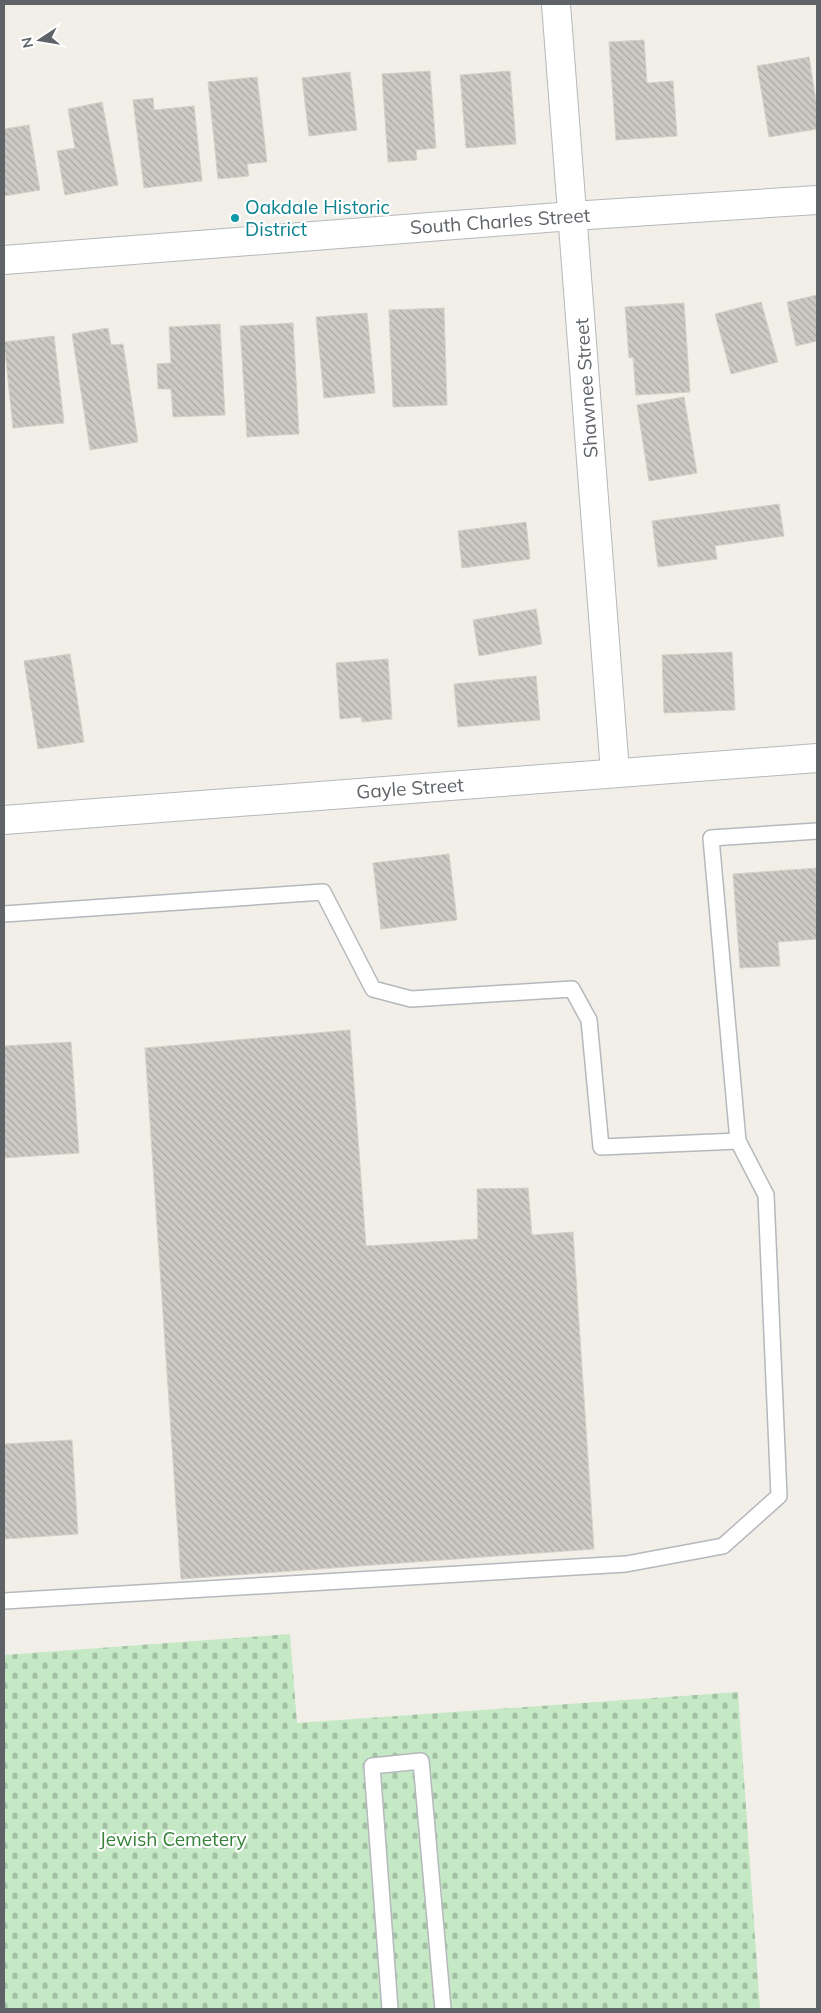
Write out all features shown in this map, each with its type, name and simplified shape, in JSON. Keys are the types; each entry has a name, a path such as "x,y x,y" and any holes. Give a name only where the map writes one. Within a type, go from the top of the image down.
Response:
{"street":[{"name":"Shawnee Street","path":"556,4 615,772"},
{"name":"South Charles Street","path":"4,260 572,216 817,200"},
{"name":"Gayle Street","path":"4,820 817,758"}],"lane":[{"path":"4,1600 626,1564 724,1546 778,1496 766,1195 738,1141 711,838 817,831"},
{"path":"4,914 323,892 373,989 411,999 572,989 589,1020 601,1147 738,1141"},
{"path":"390,2009 372,1766 420,1761 443,2009"}],"green space":[{"name":"Jewish Cemetery","path":"290,1634 297,1723 738,1692 760,2009 4,2009 4,1655"}],"building":[{"path":"644,40 647,83 673,81 677,136 616,140 609,42"},
{"path":"809,57 817,107 817,129 769,137 757,66"},
{"path":"430,71 436,148 416,150 417,160 388,162 382,74"},
{"path":"510,71 516,144 466,148 460,75"},
{"path":"350,72 357,130 309,136 302,78"},
{"path":"257,77 267,162 247,164 249,176 218,179 208,82"},
{"path":"153,98 154,110 194,106 202,181 144,188 133,100"},
{"path":"102,102 118,185 65,195 57,151 75,148 68,109"},
{"path":"29,125 40,190 4,196 4,129"},
{"path":"817,295 817,341 796,346 787,302"},
{"path":"761,302 778,362 731,374 715,314"},
{"path":"684,303 690,392 636,395 633,357 629,358 625,307"},
{"path":"444,308 447,405 393,407 389,310"},
{"path":"367,313 375,393 324,398 316,317"},
{"path":"293,323 299,434 247,437 240,326"},
{"path":"220,324 225,415 173,417 171,389 158,389 157,364 171,363 169,327"},
{"path":"108,328 111,345 123,344 138,442 90,450 72,334"},
{"path":"54,336 64,423 13,428 4,342"},
{"path":"684,397 697,473 649,481 637,405"},
{"path":"779,504 784,536 715,546 717,559 658,567 652,521"},
{"path":"526,522 530,559 462,568 458,531"},
{"path":"536,609 542,644 479,656 473,620"},
{"path":"732,652 735,710 664,713 662,655"},
{"path":"70,654 84,742 38,749 24,661"},
{"path":"388,659 392,719 362,722 361,717 340,719 336,663"},
{"path":"536,676 540,720 458,727 454,684"},
{"path":"449,854 457,920 381,929 373,863"},
{"path":"817,868 817,939 778,942 780,966 740,968 733,874"},
{"path":"350,1030 366,1246 478,1239 477,1189 528,1188 532,1235 573,1232 594,1549 181,1579 145,1048"},
{"path":"71,1042 79,1153 4,1158 4,1046"},
{"path":"72,1440 78,1534 4,1539 4,1444"}],"place":[{"name":"Oakdale Historic District","path":"235,218"}]}
